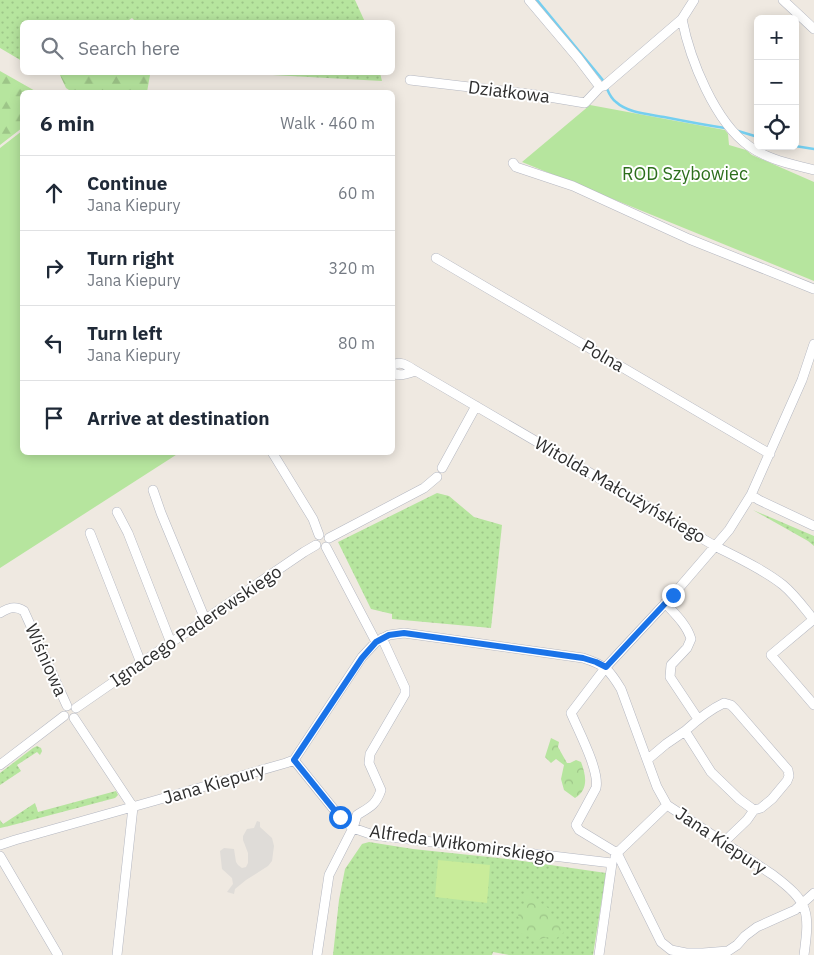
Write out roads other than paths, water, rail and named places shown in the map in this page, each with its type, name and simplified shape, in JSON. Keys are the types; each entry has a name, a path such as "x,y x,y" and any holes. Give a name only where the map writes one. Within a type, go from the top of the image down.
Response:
{"street":[{"path":"529,0 578,58 605,84"},
{"name":"Działkowa","path":"410,80 537,94 585,103 682,19 694,0"},
{"path":"783,0 814,29"},
{"path":"682,19 695,65 712,101 736,136 750,147 778,161 814,170"},
{"path":"513,163 516,167 573,186 689,238 814,289"},
{"name":"Polna","path":"436,258 770,454"},
{"path":"814,344 802,380 770,454 751,495 729,530 606,667 571,713 594,766 598,782 576,825 579,830 617,852 661,942 671,950 686,953 728,951 757,927 795,910 814,893"},
{"name":"Witolda Małcużyńskiego","path":"395,363 416,371 716,546 766,573 783,585 814,619"},
{"path":"395,374 416,371"},
{"path":"442,468 476,406"},
{"path":"274,455 313,520 319,535"},
{"path":"329,538 424,488 436,477"},
{"path":"153,490 205,619"},
{"path":"751,495 814,526"},
{"path":"117,512 128,533 171,643"},
{"path":"90,533 140,663"},
{"path":"326,547 321,548 316,545 315,540 319,535 325,534 329,538"},
{"path":"326,547 329,538"},
{"name":"Ignacego Paderewskiego","path":"71,707 171,643 316,545"},
{"path":"326,547 379,640 405,688 404,694 370,754 368,763 381,790 378,799 357,815 353,828 340,817 294,760 362,658 379,640 389,635 404,633 583,658 606,667"},
{"path":"665,603 680,619 691,639 688,648 671,665 669,670 670,677 698,719"},
{"name":"Wiśniowa","path":"0,613 12,607 16,607 24,612 71,707 77,713 74,718 69,720 64,716 64,710 71,707"},
{"path":"814,619 771,655 814,705"},
{"name":"Jana Kiepury","path":"606,667 621,689 657,787 667,805 788,887 802,903"},
{"path":"647,760 716,707 724,703 731,705 788,770 789,776 772,799 761,808 754,810 747,820 724,842"},
{"path":"0,764 64,716"},
{"name":"Wiśniowa","path":"74,718 133,807"},
{"path":"685,730 711,772 739,799 754,810"},
{"name":"Jana Kiepury","path":"0,845 294,760"},
{"path":"599,955 612,864 617,852 667,805"},
{"path":"116,955 133,807"},
{"name":"Alfreda Wiłkomirskiego","path":"317,955 329,875 353,828 373,834 612,864"},
{"path":"0,856 58,955"},
{"path":"802,903 807,916 804,955"}],"waterway":[{"path":"537,0 602,79 613,100 621,106 638,113 725,128"},
{"path":"738,131 754,136"},
{"path":"799,147 814,149"}],"park label":[{"name":"ROD Szybowiec","path":"685,174"}]}
